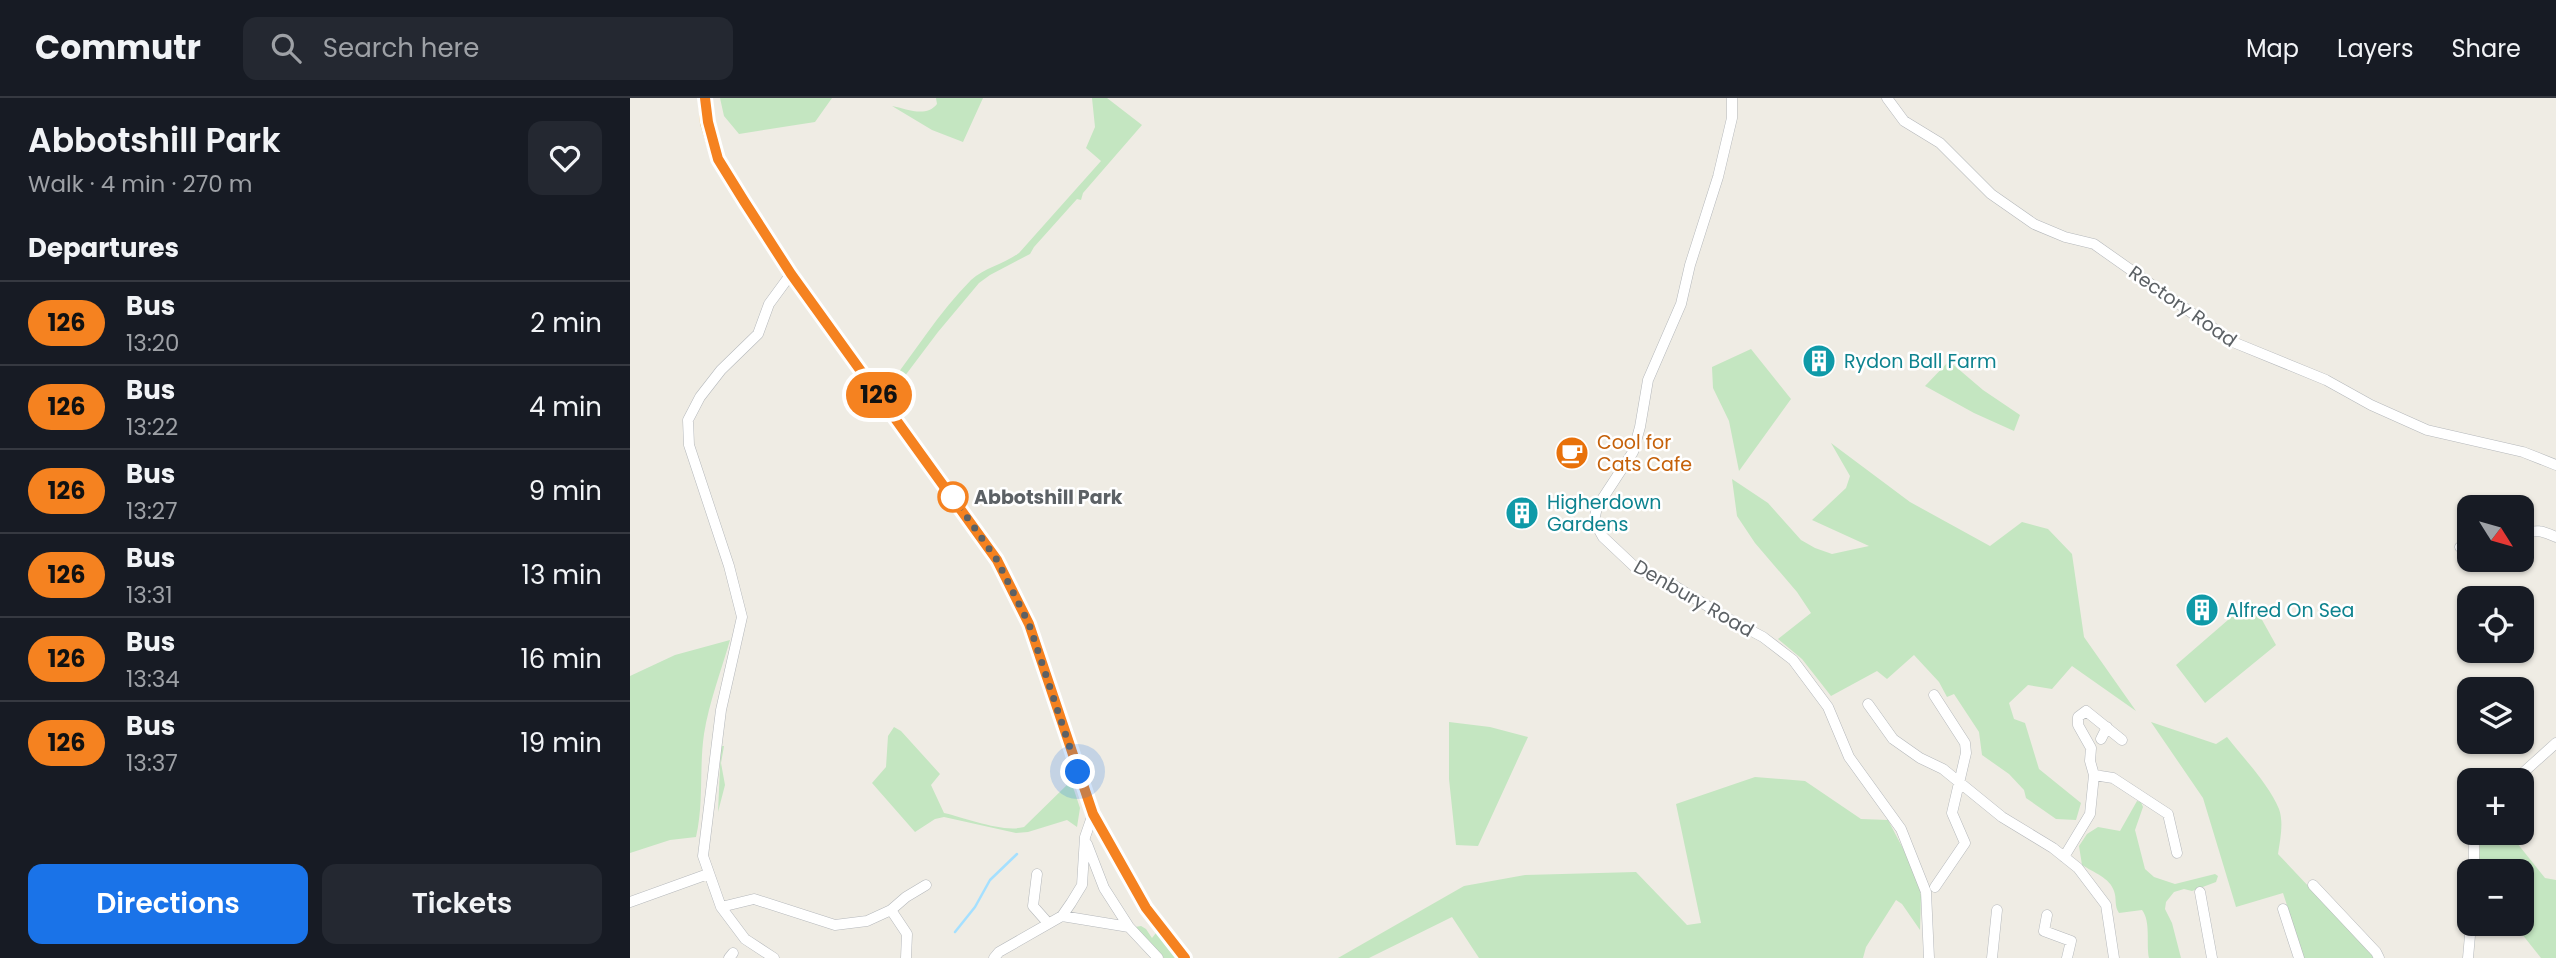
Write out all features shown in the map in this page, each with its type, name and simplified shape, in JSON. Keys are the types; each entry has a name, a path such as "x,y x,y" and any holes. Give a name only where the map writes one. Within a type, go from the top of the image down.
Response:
{"main road":[{"path":"705,98 718,159 791,274 997,560 1029,624 1093,814 1146,908 1185,958"}],"street":[{"name":"Denbury Road","path":"1732,98 1732,118 1718,177 1690,265 1681,304 1648,380 1633,452 1597,507 1594,521 1603,537 1637,569 1673,585 1763,637 1794,660 1828,707 1849,757 1901,829 1926,892 1929,958"},
{"name":"Rectory Road","path":"1887,98 1904,121 1940,143 1991,194 2034,224 2065,237 2094,244 2233,342 2326,380 2380,410 2427,430 2523,452 2556,465"},
{"path":"774,958 745,939 721,907 703,856 721,710 742,617 729,566 690,445 688,420 700,397 721,370 758,334 769,304 791,274"},
{"path":"2534,531 2543,530 2556,537"},
{"path":"1934,695 1965,743 1966,761 1952,813 1965,843 1935,887"},
{"path":"1868,704 1893,739 1920,758 1943,769 2002,817 2078,869 2106,905 2114,958"},
{"path":"2064,857 2090,814 2094,775 2090,761 2091,748 2078,725 2078,717 2086,711 2122,740"},
{"path":"2101,739 2107,727"},
{"path":"2528,768 2556,743"},
{"path":"2094,775 2113,778 2168,814 2177,853"},
{"path":"994,958 999,952 1062,916 1082,885 1086,841 1093,814"},
{"path":"1086,841 1104,888 1129,927 1158,958"},
{"path":"630,902 708,874"},
{"path":"1037,874 1033,906 1048,923"},
{"path":"721,907 754,899 835,925 867,921 891,910 926,885"},
{"path":"2313,885 2379,958"},
{"path":"2200,892 2212,958"},
{"path":"1992,958 1997,909"},
{"path":"2283,909 2299,958"},
{"path":"891,910 907,934 904,954"},
{"path":"2046,915 2044,931 2071,941 2067,958"},
{"path":"1062,916 1129,927"},
{"path":"2468,958 2470,936"}],"green space":[{"path":"720,98 832,98 815,122 739,134 724,116"},
{"path":"936,98 983,98 963,142 932,130 892,106 922,112 937,104"},
{"path":"1092,98 1107,98 1142,125 1083,193 1081,200 1077,199 1030,254 979,283 889,397 887,388 959,292 976,276 1019,253 1101,161 1086,148 1095,127"},
{"path":"1751,349 1791,399 1739,471 1729,421 1713,388 1712,367"},
{"path":"1949,361 1983,390 2020,415 2014,431 1925,386"},
{"path":"1831,443 1910,502 1990,546 2022,522 2048,529 2072,554 2084,637 2136,711 2072,666 2052,689 2028,685 2009,703 2014,719 2025,723 2039,769 2081,803 2076,820 2056,819 2026,798 2024,790 2009,774 1982,755 1979,732 1954,694 1947,697 1939,682 1914,655 1887,679 1877,671 1831,696 1802,659 1778,639 1811,613 1737,516 1732,479 1768,503 1801,540 1815,548 1832,554 1869,546 1812,520 1846,488 1850,476"},
{"path":"2251,600 2276,645 2205,703 2176,665"},
{"path":"730,640 704,734 696,837 670,840 630,853 630,676 675,655"},
{"path":"1449,722 1490,727 1528,737 1478,846 1456,845 1449,779"},
{"path":"2151,722 2216,744 2227,737 2262,781 2279,809 2281,826 2278,854 2376,958 2304,958 2283,893 2236,907 2203,798"},
{"path":"894,727 901,731 940,774 931,785 944,813 995,827 1024,827 1071,781 1080,808 1077,827 1067,820 1016,833 944,817 935,819 915,832 872,783 886,767 888,736"},
{"path":"721,746 724,746 721,763 725,785 718,812"},
{"path":"1755,777 1805,781 1861,819 1888,820 1918,877 1921,897 1920,930 1902,904 1896,900 1866,947 1863,958 1479,958 1452,917 1369,958 1338,958 1464,886 1525,875 1636,872 1687,925 1701,923 1676,804"},
{"path":"2137,801 2141,802 2143,807 2135,830 2145,869 2154,877 2175,884 2215,874 2218,876 2216,882 2192,891 2184,889 2174,892 2166,902 2165,909 2172,923 2181,958 2149,958 2147,926 2142,910 2119,913 2109,882 2082,865 2079,846 2087,834 2098,827 2120,831"},
{"path":"2480,845 2519,845 2530,859 2479,859"},
{"path":"2534,864 2545,878 2556,880 2556,958 2541,958 2524,936 2534,936"},
{"path":"1141,926 1152,938 1156,933 1180,958 1164,958 1135,927"}],"waterway":[{"path":"955,932 975,907 990,880 1017,854"}],"bus line":[{"name":"126","path":"705,98 718,159 744,201 791,274 997,560 1029,624 1093,814 1131,885 1185,958"}],"place":[{"name":"Rydon Ball Farm","path":"1819,361"},
{"name":"Cool for Cats Cafe","path":"1572,453"},
{"name":"Abbotshill Park","path":"953,497"},
{"name":"Higherdown Gardens","path":"1522,513"},
{"name":"Alfred On Sea","path":"2202,610"}],"route":[{"path":"953,497 997,560 1015,593 1029,624 1078,772"}]}
